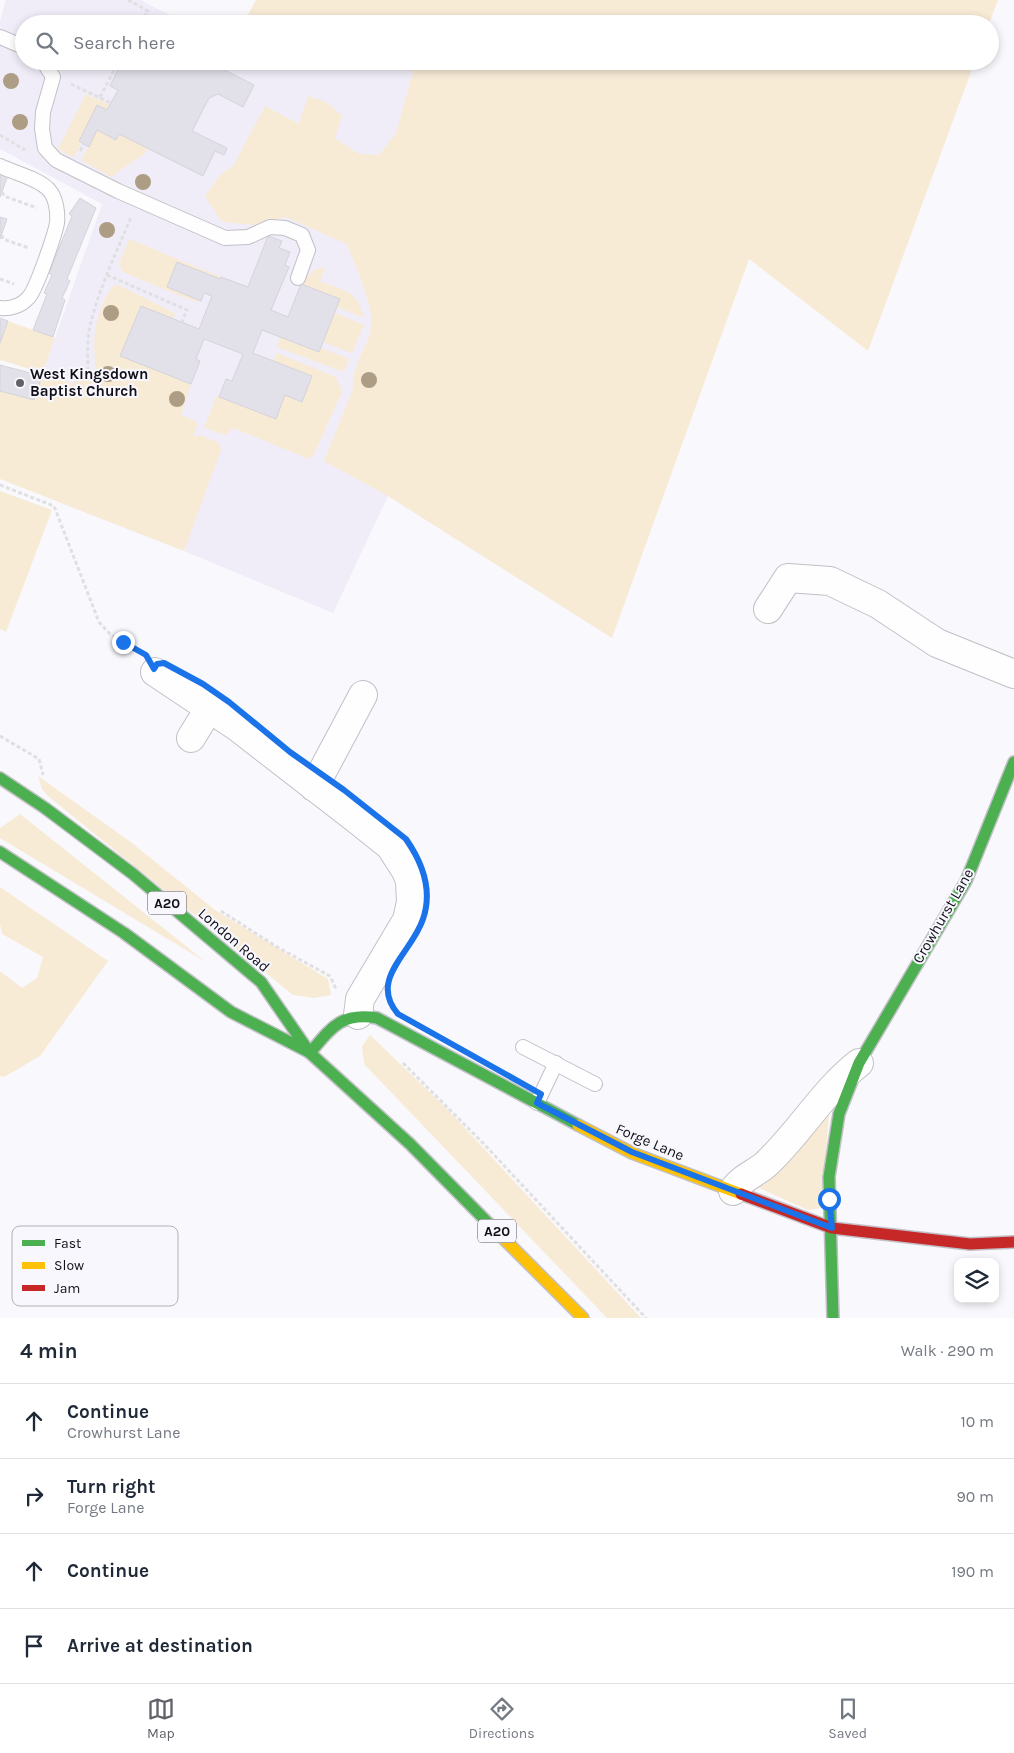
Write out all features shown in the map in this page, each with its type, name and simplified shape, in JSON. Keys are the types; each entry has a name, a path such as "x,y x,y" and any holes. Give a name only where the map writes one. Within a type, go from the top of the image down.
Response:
{"street":[{"path":"768,609 788,578 830,581 878,604 937,643 1014,674"},
{"path":"155,672 210,707 390,846 406,871 410,881 411,902 407,920 360,999 358,1015 352,1015 338,1023 310,1053"},
{"path":"314,787 363,694"},
{"path":"191,738 210,707"},
{"name":"Crowhurst Lane","path":"833,1318 832,1228 829,1199 831,1154 839,1114 859,1063 966,881 1014,762"},
{"name":"London Road","path":"1,781 133,874 260,982 310,1053 410,1144 583,1318"},
{"name":"London Road","path":"0,852 124,933 231,1012 310,1053"},
{"name":"Forge Lane","path":"358,1015 377,1018 395,1026 632,1152 832,1228 970,1244 1014,1242"},
{"name":"Crowhurst Lane","path":"733,1191 738,1184 766,1164 842,1076 859,1063"}],"lane":[{"path":"0,38 15,44"},
{"path":"49,70 53,76 42,112 45,148 56,160 139,200 225,238 248,237 270,227 285,228 302,235 308,250 298,278"},
{"path":"0,166 50,190 57,210 56,224 33,293 19,305 0,308"},
{"path":"523,1047 595,1084"},
{"path":"537,1103 556,1063"}],"path":[{"path":"128,0 148,11 146,15"},
{"path":"100,97 114,70"},
{"path":"53,76 111,103"},
{"path":"2,192 2,197 17,201"},
{"path":"88,377 88,343 91,322 107,275 139,200"},
{"path":"2,238 17,244"},
{"path":"107,275 187,310 182,322"},
{"path":"0,279 4,281"},
{"path":"0,485 54,506 99,622 110,634 146,655 155,672"},
{"path":"334,984 338,981"}],"shaded area":[{"path":"6,0 141,0 169,15 15,15 15,70 411,70 454,93 612,638 388,496 333,613 184,551 63,504 43,372 102,204 0,149 0,21"},
{"path":"256,0 998,0 992,15 248,15"},
{"path":"410,70 972,70 868,351 749,259 612,638 388,496 324,461 353,389 357,364 370,334 371,326 367,296 347,244 286,217 255,225 222,222 205,196 220,175 233,166 265,106 299,124 308,96 326,102 342,116 335,138 359,154 379,155 396,133 413,72"},
{"path":"86,94 110,105 107,110 97,106 79,141 81,143 74,158 58,149"},
{"path":"97,130 116,140 119,134 148,148 145,153 111,177 81,160"},
{"path":"129,239 221,277 220,279 177,262 167,287 201,301 193,301 123,272 119,264"},
{"path":"325,267 320,281 343,290 354,297 364,318 337,307 301,284 314,270"},
{"path":"116,284 175,313 173,319 141,306 121,356 191,384 181,415 198,423 193,437 199,435 218,442 221,450 184,551 0,479 0,391 34,400 43,373 0,360 0,343 8,321 55,338 43,372 74,384 79,373 95,379 94,343 96,326 106,297"},
{"path":"335,313 364,325 352,353 323,342"},
{"path":"280,337 318,352 321,348 349,359 344,372 277,347"},
{"path":"277,353 336,377 342,392 314,454 309,459 233,428 225,435 204,428 217,395 276,418 285,395 302,402 312,376 273,361"},
{"path":"0,491 52,510 6,632 0,629"},
{"path":"38,776 132,843 215,910 328,979 331,995 314,998 293,995 48,796 42,789"},
{"path":"20,814 206,962 0,838 0,828"},
{"path":"0,887 108,961 40,1056 4,1077 0,1076 0,971 22,988 37,978 43,957 2,934 0,924"},
{"path":"370,1035 447,1109 641,1318 607,1318 364,1064 362,1046"},
{"path":"830,1105 821,1208 808,1210 759,1188 758,1182"}],"building":[{"path":"118,70 225,70 254,85 243,107 218,94 209,98 192,131 227,148 224,155 215,151 203,176 119,134 116,140 97,130 89,147 79,141 97,105 107,110 118,90 110,86"},
{"path":"0,172 8,175 0,197"},
{"path":"80,198 96,208 67,279 70,281 62,298 65,300 53,337 33,330 47,294 44,293 52,275 49,273 72,216 69,214"},
{"path":"0,217 7,219 0,239"},
{"path":"268,236 282,241 279,248 290,252 285,265 289,267 271,310 288,317 301,284 340,299 319,352 262,330 253,353 312,376 302,402 285,395 276,419 219,397 226,379 232,381 243,354 204,339 196,359 200,361 191,384 120,356 141,306 199,329 212,296 204,293 201,301 167,287 177,262 220,279 221,277 248,287"},
{"path":"0,318 8,321 0,343"},
{"name":"West Kingsdown Baptist Church","path":"0,365 42,376 34,400 0,391"}],"traffic: fast":[{"path":"833,1318 829,1177 839,1114 859,1063 966,881 1014,762"},
{"path":"0,778 45,808 133,874 261,982 310,1053 410,1144 501,1236"},
{"path":"0,852 124,933 231,1012 307,1051"},
{"path":"310,1053 324,1036 338,1024 354,1017 377,1018 578,1125"}],"traffic: slow":[{"path":"578,1125 632,1153 741,1194"},
{"path":"501,1236 583,1318"}],"traffic: jam":[{"path":"741,1194 832,1228 970,1244 1014,1242"}],"place":[{"name":"West Kingsdown Baptist Church","path":"20,383"}],"route":[{"path":"123,642 146,655 154,669 157,664 164,663 203,684 229,702 290,752 347,792 406,839 416,853 425,876 426,904 424,919 390,976 388,983 386,992 388,1001 398,1014 541,1094 537,1103 599,1137 632,1152 832,1228 829,1199"}]}
